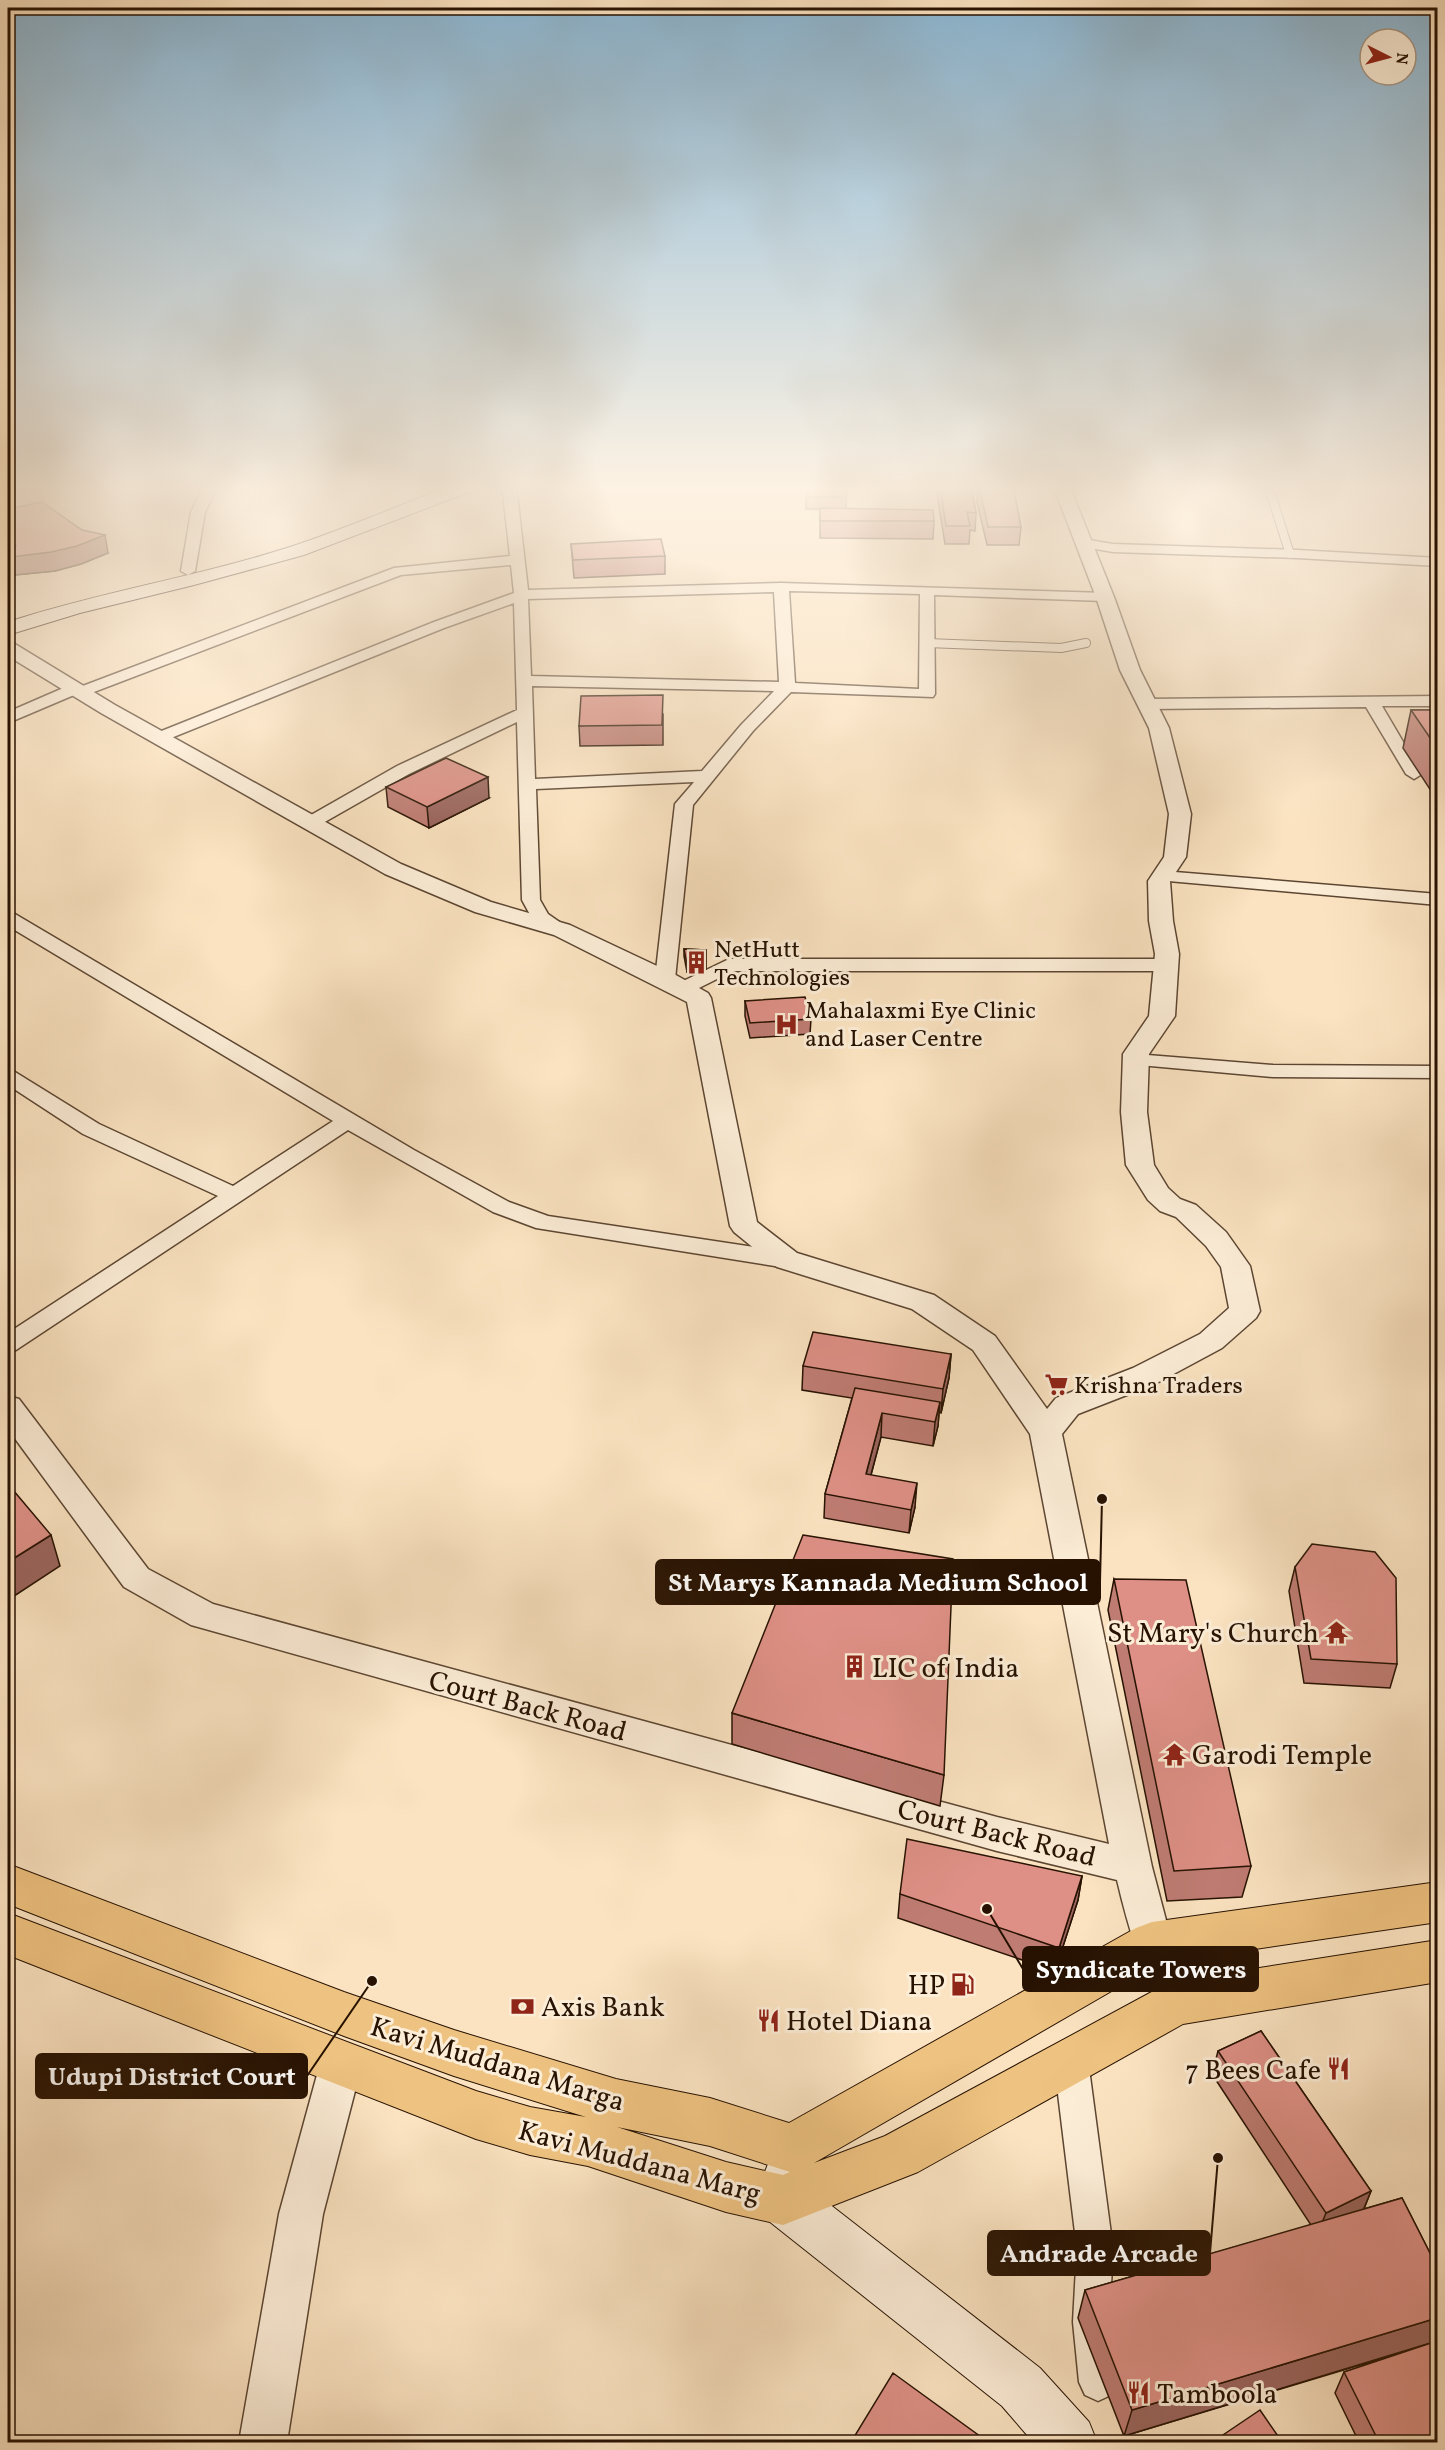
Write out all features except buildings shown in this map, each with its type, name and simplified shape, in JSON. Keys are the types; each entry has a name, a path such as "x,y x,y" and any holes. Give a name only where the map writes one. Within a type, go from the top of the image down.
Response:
{"main road":[{"path":"8,621 86,599"},
{"path":"8,629 73,608 110,599"},
{"name":"Kavi Muddana Marga","path":"8,1884 344,2014 454,2053 616,2103 710,2122 792,2148"},
{"path":"1068,2442 1021,2387 783,2200 792,2148 1152,1943 1437,1902"},
{"name":"Kavi Muddana Marg","path":"8,1934 476,2115 530,2131 588,2142 726,2187 783,2200 900,2156 1176,2003 1437,1961"}],"street":[{"path":"8,718 323,599"},
{"path":"160,737 439,625 509,599"},
{"path":"521,599 531,900 541,918 675,983 699,998 744,1226 787,1260"},
{"path":"675,983 684,804 747,728 787,687 783,599"},
{"path":"524,681 787,687 927,694 927,599"},
{"path":"1046,1432 1066,1406 1144,1376 1211,1341 1245,1311 1235,1266 1216,1239 1186,1211 1170,1205 1158,1194 1140,1165 1134,1112 1135,1060 1136,1054 1162,1016 1166,965 1159,881 1175,857 1180,814 1159,728 1130,670 1106,599"},
{"path":"8,648 77,691 393,869 483,907 562,930"},
{"path":"1147,704 1437,701"},
{"path":"1371,702 1414,774"},
{"path":"310,823 403,770 525,712"},
{"path":"527,784 707,776"},
{"path":"1163,876 1437,900"},
{"path":"8,918 406,1155 501,1207 544,1223 787,1260 923,1302 984,1343 1046,1432 1133,1867 1152,1943 1176,2003"},
{"path":"675,983 729,965 1166,965"},
{"path":"1135,1060 1273,1071 1437,1072"},
{"path":"8,1077 91,1129 235,1195"},
{"path":"8,1344 348,1120"},
{"name":"Court Back Road","path":"8,1407 136,1578 203,1615 997,1834 1133,1867"},
{"path":"1071,2061 1095,2249 1091,2322 1098,2382"},
{"path":"263,2442 301,2214 340,2064"}],"lane":[{"path":"927,643 1061,648 1086,643"}],"place":[{"name":"NetHutt Technologies","path":"696,963"},
{"name":"Mahalaxmi Eye Clinic and Laser Centre","path":"787,1024"},
{"name":"Krishna Traders","path":"1056,1385"},
{"name":"St Marys Kannada Medium School","path":"1102,1499"},
{"name":"St Mary's Church","path":"1337,1632"},
{"name":"LIC of India","path":"854,1667"},
{"name":"Garodi Temple","path":"1174,1754"},
{"name":"Syndicate Towers","path":"987,1909"},
{"name":"Udupi District Court","path":"372,1981"},
{"name":"HP","path":"963,1984"},
{"name":"Axis Bank","path":"523,2006"},
{"name":"Hotel Diana","path":"768,2020"},
{"name":"7 Bees Cafe","path":"1339,2069"},
{"name":"Andrade Arcade","path":"1218,2158"},
{"name":"Tamboola","path":"1139,2393"}]}
